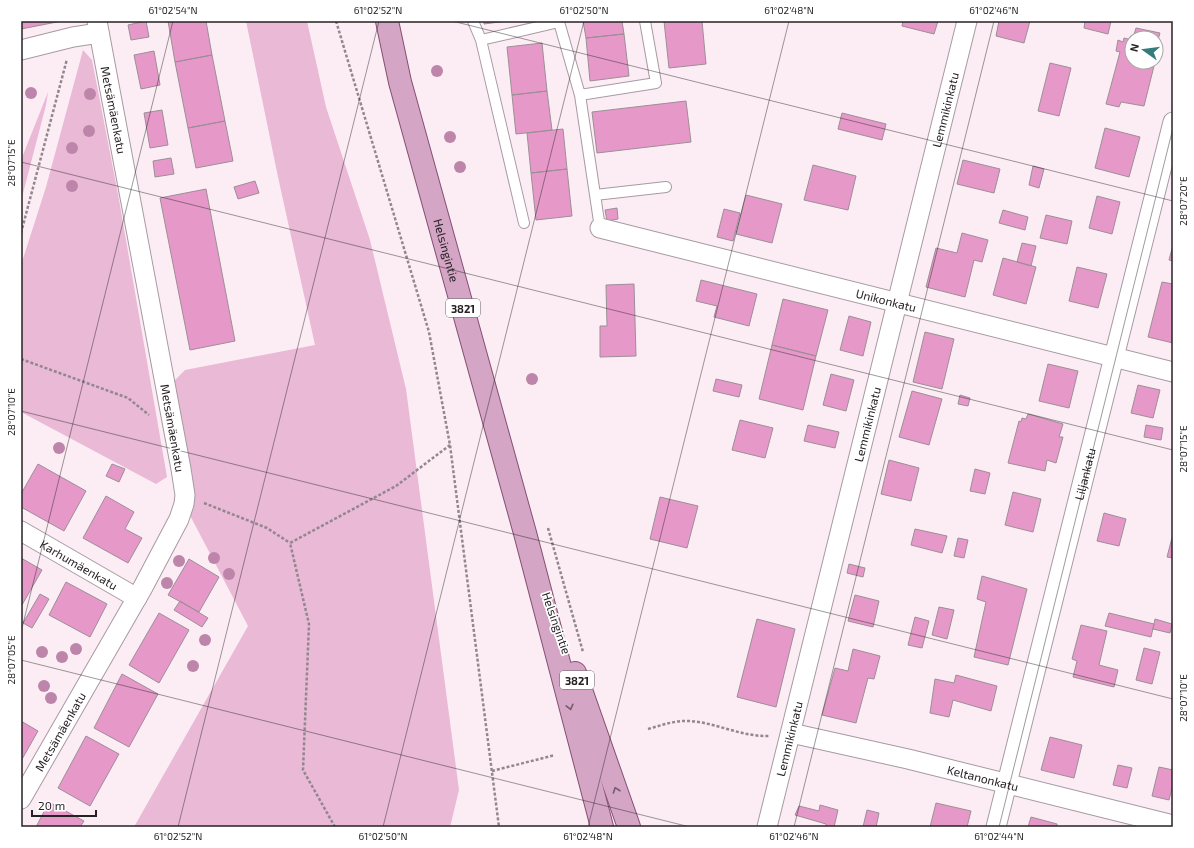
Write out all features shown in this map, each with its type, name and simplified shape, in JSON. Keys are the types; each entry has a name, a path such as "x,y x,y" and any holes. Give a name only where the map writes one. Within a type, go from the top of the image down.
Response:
{"main road":[{"name":"Helsingintie","path":"379,21 400,82"},
{"name":"Helsingintie","path":"387,21 400,82 525,533 602,827"},
{"name":"Helsingintie","path":"525,533 629,827"}],"street":[{"name":"Lemmikinkatu","path":"767,827 967,21"},
{"path":"21,50 73,37 98,27"},
{"name":"Metsämäenkatu","path":"23,790 137,598 179,519 184,504 185,495 98,27"},
{"name":"Liljankatu","path":"996,827 1173,122"},
{"name":"Unikonkatu","path":"600,228 1173,372"},
{"name":"Karhumäenkatu","path":"21,531 137,598"},
{"name":"Keltanonkatu","path":"791,733 908,758 1173,825"}],"lane":[{"path":"472,21 481,40 524,224"},
{"path":"481,40 559,21 580,95 600,228"},
{"path":"580,95 656,83 645,21"},
{"path":"595,195 666,187"}],"path":[{"path":"336,21 429,332 450,445 499,827"},
{"path":"21,233 73,37"},
{"path":"21,359 128,398 175,436"},
{"path":"290,543 396,486 450,445"},
{"path":"185,495 267,528 290,543 310,624 303,770 335,827"},
{"path":"548,527 584,655"},
{"path":"648,729 675,721 690,721 754,735 775,736 791,733"},
{"path":"492,771 555,756"}],"shaded area":[{"path":"246,21 307,21 326,107 370,240 406,389 459,790 450,827 134,827 248,626 184,504 175,436 175,380 185,370 315,345"},
{"path":"83,50 92,60 118,194 167,477 156,484 21,412 21,265 46,187"},
{"path":"48,92 46,105 21,201 21,160"}],"building":[{"path":"21,21 62,21 21,29"},
{"path":"146,21 149,37 131,40 128,25"},
{"path":"168,21 206,21 212,55 175,62"},
{"path":"484,21 507,21 484,24"},
{"path":"583,21 622,21 624,34 586,38"},
{"path":"664,21 702,21 706,64 669,68"},
{"path":"903,21 938,21 934,34 902,26"},
{"path":"999,21 1030,21 1024,43 996,36"},
{"path":"1085,21 1111,21 1108,34 1084,28"},
{"path":"1136,28 1146,30 1135,30"},
{"path":"624,34 629,76 590,81 586,38"},
{"path":"1124,38 1124,70 1153,70 1144,106 1121,102 1119,107 1106,104 1120,52 1116,51 1118,40 1123,42"},
{"path":"542,43 547,91 512,95 507,47"},
{"path":"154,51 160,85 141,89 134,55"},
{"path":"212,55 225,121 188,128 175,62"},
{"path":"1050,63 1071,68 1059,116 1038,111"},
{"path":"547,91 552,130 516,134 512,95"},
{"path":"686,101 691,142 597,153 592,112"},
{"path":"162,110 168,145 150,148 144,113"},
{"path":"842,113 886,124 882,140 838,129"},
{"path":"225,121 233,161 196,168 188,128"},
{"path":"1105,128 1140,137 1129,177 1095,168"},
{"path":"563,129 567,169 531,173 527,133"},
{"path":"171,158 174,174 155,177 153,161"},
{"path":"963,160 1000,169 994,193 957,184"},
{"path":"813,165 856,176 848,210 804,200"},
{"path":"1033,166 1044,169 1039,188 1029,185"},
{"path":"567,169 572,216 536,220 531,173"},
{"path":"255,181 259,193 238,199 234,187"},
{"path":"206,189 235,341 190,350 160,198"},
{"path":"746,195 782,204 772,243 736,234"},
{"path":"1097,196 1120,202 1112,234 1089,228"},
{"path":"617,208 618,219 607,221 605,210"},
{"path":"724,209 740,213 733,241 717,237"},
{"path":"1003,210 1028,217 1025,230 999,223"},
{"path":"1046,215 1072,221 1067,244 1040,238"},
{"path":"962,233 988,240 982,262 974,260 965,297 926,287 936,248 957,253"},
{"path":"1022,243 1036,246 1031,266 1017,262"},
{"path":"1173,245 1173,261 1169,260"},
{"path":"1003,258 1036,267 1026,304 993,295"},
{"path":"1077,267 1107,274 1098,308 1069,301"},
{"path":"701,280 757,294 749,326 714,317 717,306 696,301"},
{"path":"1162,282 1173,284 1173,343 1148,337"},
{"path":"634,284 636,356 600,357 600,326 607,326 606,285"},
{"path":"783,299 828,310 816,356 772,345"},
{"path":"849,316 871,322 863,356 840,350"},
{"path":"925,332 954,339 942,389 913,382"},
{"path":"772,345 816,356 803,410 759,399"},
{"path":"1048,364 1078,371 1069,408 1039,401"},
{"path":"831,374 854,380 846,411 823,405"},
{"path":"716,379 742,385 739,397 713,391"},
{"path":"1138,385 1160,390 1153,418 1131,413"},
{"path":"912,391 942,399 929,445 899,437"},
{"path":"960,395 970,398 968,406 958,404"},
{"path":"1028,414 1063,424 1059,437 1063,437 1056,463 1047,460 1045,471 1008,463 1019,421 1021,422 1022,418 1026,419"},
{"path":"740,420 773,428 765,458 732,450"},
{"path":"808,425 839,432 835,448 804,441"},
{"path":"1146,425 1163,428 1161,440 1144,437"},
{"path":"889,460 919,468 911,501 881,494"},
{"path":"38,464 86,491 64,531 21,507 21,494"},
{"path":"112,464 125,469 119,482 106,476"},
{"path":"975,469 990,473 985,494 970,491"},
{"path":"1013,492 1041,499 1033,532 1005,525"},
{"path":"106,496 134,512 125,529 142,538 128,563 83,538"},
{"path":"660,497 698,506 687,548 650,539"},
{"path":"1104,513 1126,519 1119,546 1097,541"},
{"path":"915,529 947,536 942,553 911,545"},
{"path":"1173,534 1173,558 1167,557"},
{"path":"958,538 968,540 964,558 954,556"},
{"path":"21,558 42,570 22,605 21,605"},
{"path":"189,559 219,577 199,612 168,595"},
{"path":"849,564 865,568 863,577 847,573"},
{"path":"982,576 1027,589 1008,665 974,657 986,602 977,599"},
{"path":"66,582 107,604 90,637 49,615"},
{"path":"40,594 49,599 32,628 23,623"},
{"path":"855,595 879,601 873,627 848,621"},
{"path":"180,601 208,618 202,627 174,610"},
{"path":"939,607 954,610 947,639 932,635"},
{"path":"159,613 189,630 159,683 129,665"},
{"path":"1109,613 1154,624 1151,637 1105,626"},
{"path":"915,617 929,621 922,648 908,645"},
{"path":"757,619 795,629 776,707 737,697"},
{"path":"1155,619 1172,624 1170,633 1153,629"},
{"path":"1081,625 1107,631 1099,665 1118,670 1114,687 1073,677 1077,661 1072,659"},
{"path":"1144,648 1160,652 1152,684 1136,680"},
{"path":"853,649 880,656 874,679 868,678 856,723 822,715 835,668 848,671"},
{"path":"122,674 158,694 129,747 94,728"},
{"path":"956,675 997,686 991,711 953,700 949,717 930,713 935,679 954,683"},
{"path":"21,721 38,731 21,761"},
{"path":"86,736 119,754 90,806 58,788"},
{"path":"1050,737 1082,745 1074,778 1041,770"},
{"path":"1118,765 1132,768 1127,788 1113,785"},
{"path":"1159,767 1173,770 1173,784 1169,800 1152,796"},
{"path":"49,802 84,821 80,827 36,827"},
{"path":"936,803 971,811 967,827 930,827"},
{"path":"820,805 838,810 834,827 826,827 826,824 795,815 799,806 819,811"},
{"path":"867,810 879,813 876,827 863,827"},
{"path":"1031,817 1057,824 1057,827 1028,827"}]}
